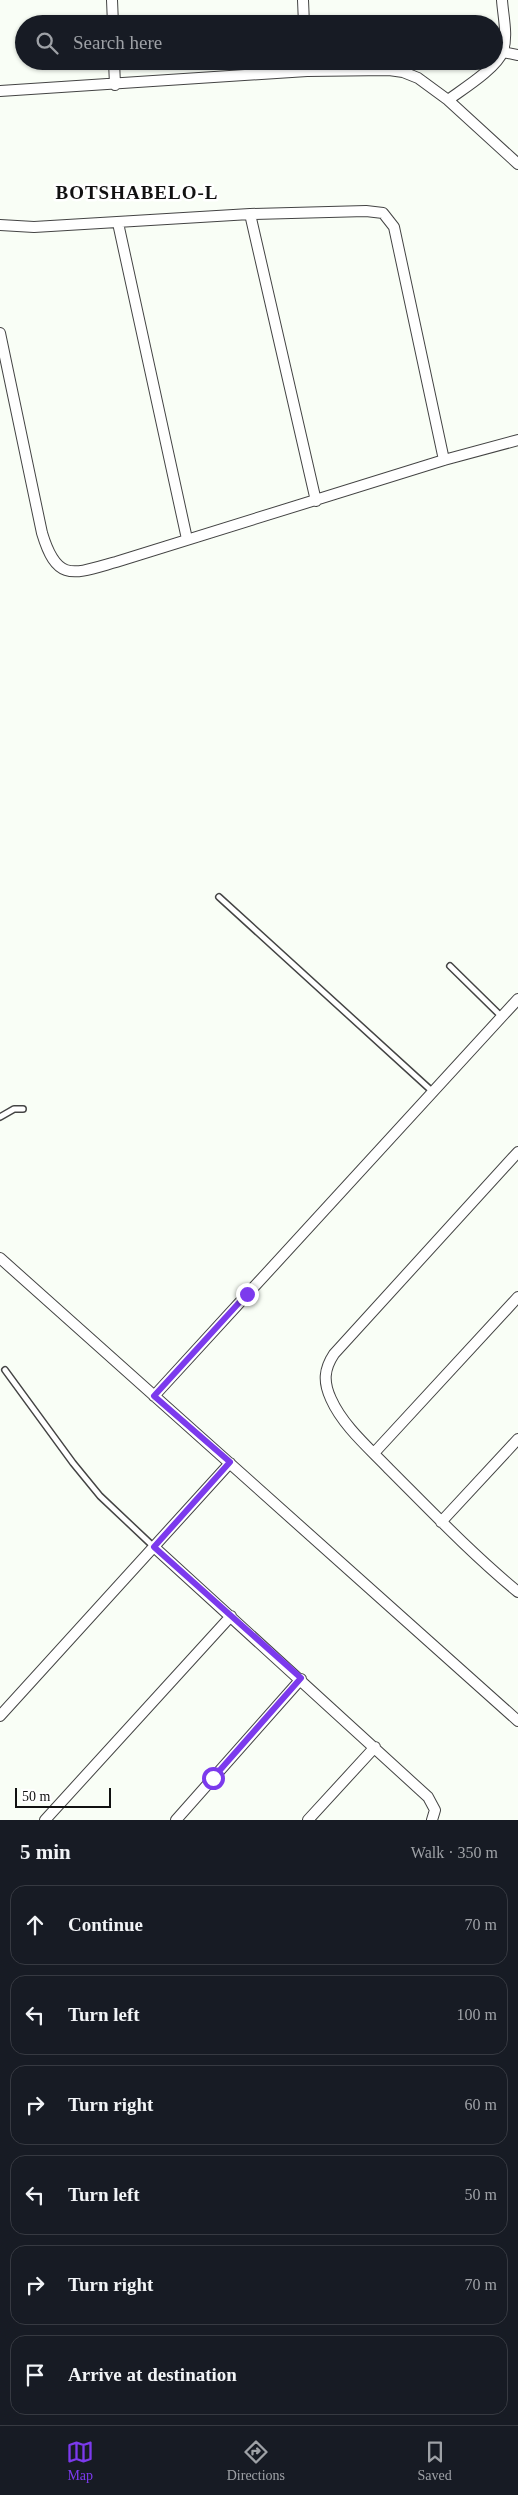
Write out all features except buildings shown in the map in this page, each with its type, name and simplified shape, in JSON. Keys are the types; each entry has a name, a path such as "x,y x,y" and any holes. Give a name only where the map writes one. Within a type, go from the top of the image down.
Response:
{"street":[{"path":"112,0 113,15"},
{"path":"303,0 304,15"},
{"path":"502,0 505,40 503,52 518,55"},
{"path":"114,70 115,85"},
{"path":"0,91 115,85 266,70"},
{"path":"389,70 403,72 418,78 514,153 518,164"},
{"path":"448,100 486,70"},
{"path":"0,225 34,227 250,214 366,211 383,214 391,221 444,460"},
{"path":"250,214 316,501"},
{"path":"118,223 187,538"},
{"path":"0,333 42,533 53,561 64,570 83,572 187,538 241,525 444,460 518,440"},
{"path":"154,1396 518,998"},
{"path":"516,1587 441,1522 374,1453 344,1419 331,1400 324,1374 327,1364 518,1152"},
{"path":"0,1258 518,1721"},
{"path":"374,1453 518,1297"},
{"path":"441,1522 518,1439"},
{"path":"0,1716 230,1462"},
{"path":"154,1547 301,1678 428,1797 435,1810 432,1820"},
{"path":"45,1820 231,1616"},
{"path":"176,1820 301,1678"},
{"path":"308,1820 375,1747"}],"lane":[{"path":"219,897 433,1092"},
{"path":"450,966 501,1016"},
{"path":"0,1116 14,1109 23,1109"},
{"path":"5,1370 100,1496 154,1547"}],"district":[{"name":"BOTSHABELO-L","path":"137,192"}],"route":[{"path":"213,1778 301,1678 154,1547 230,1462 154,1396 247,1294"}]}
